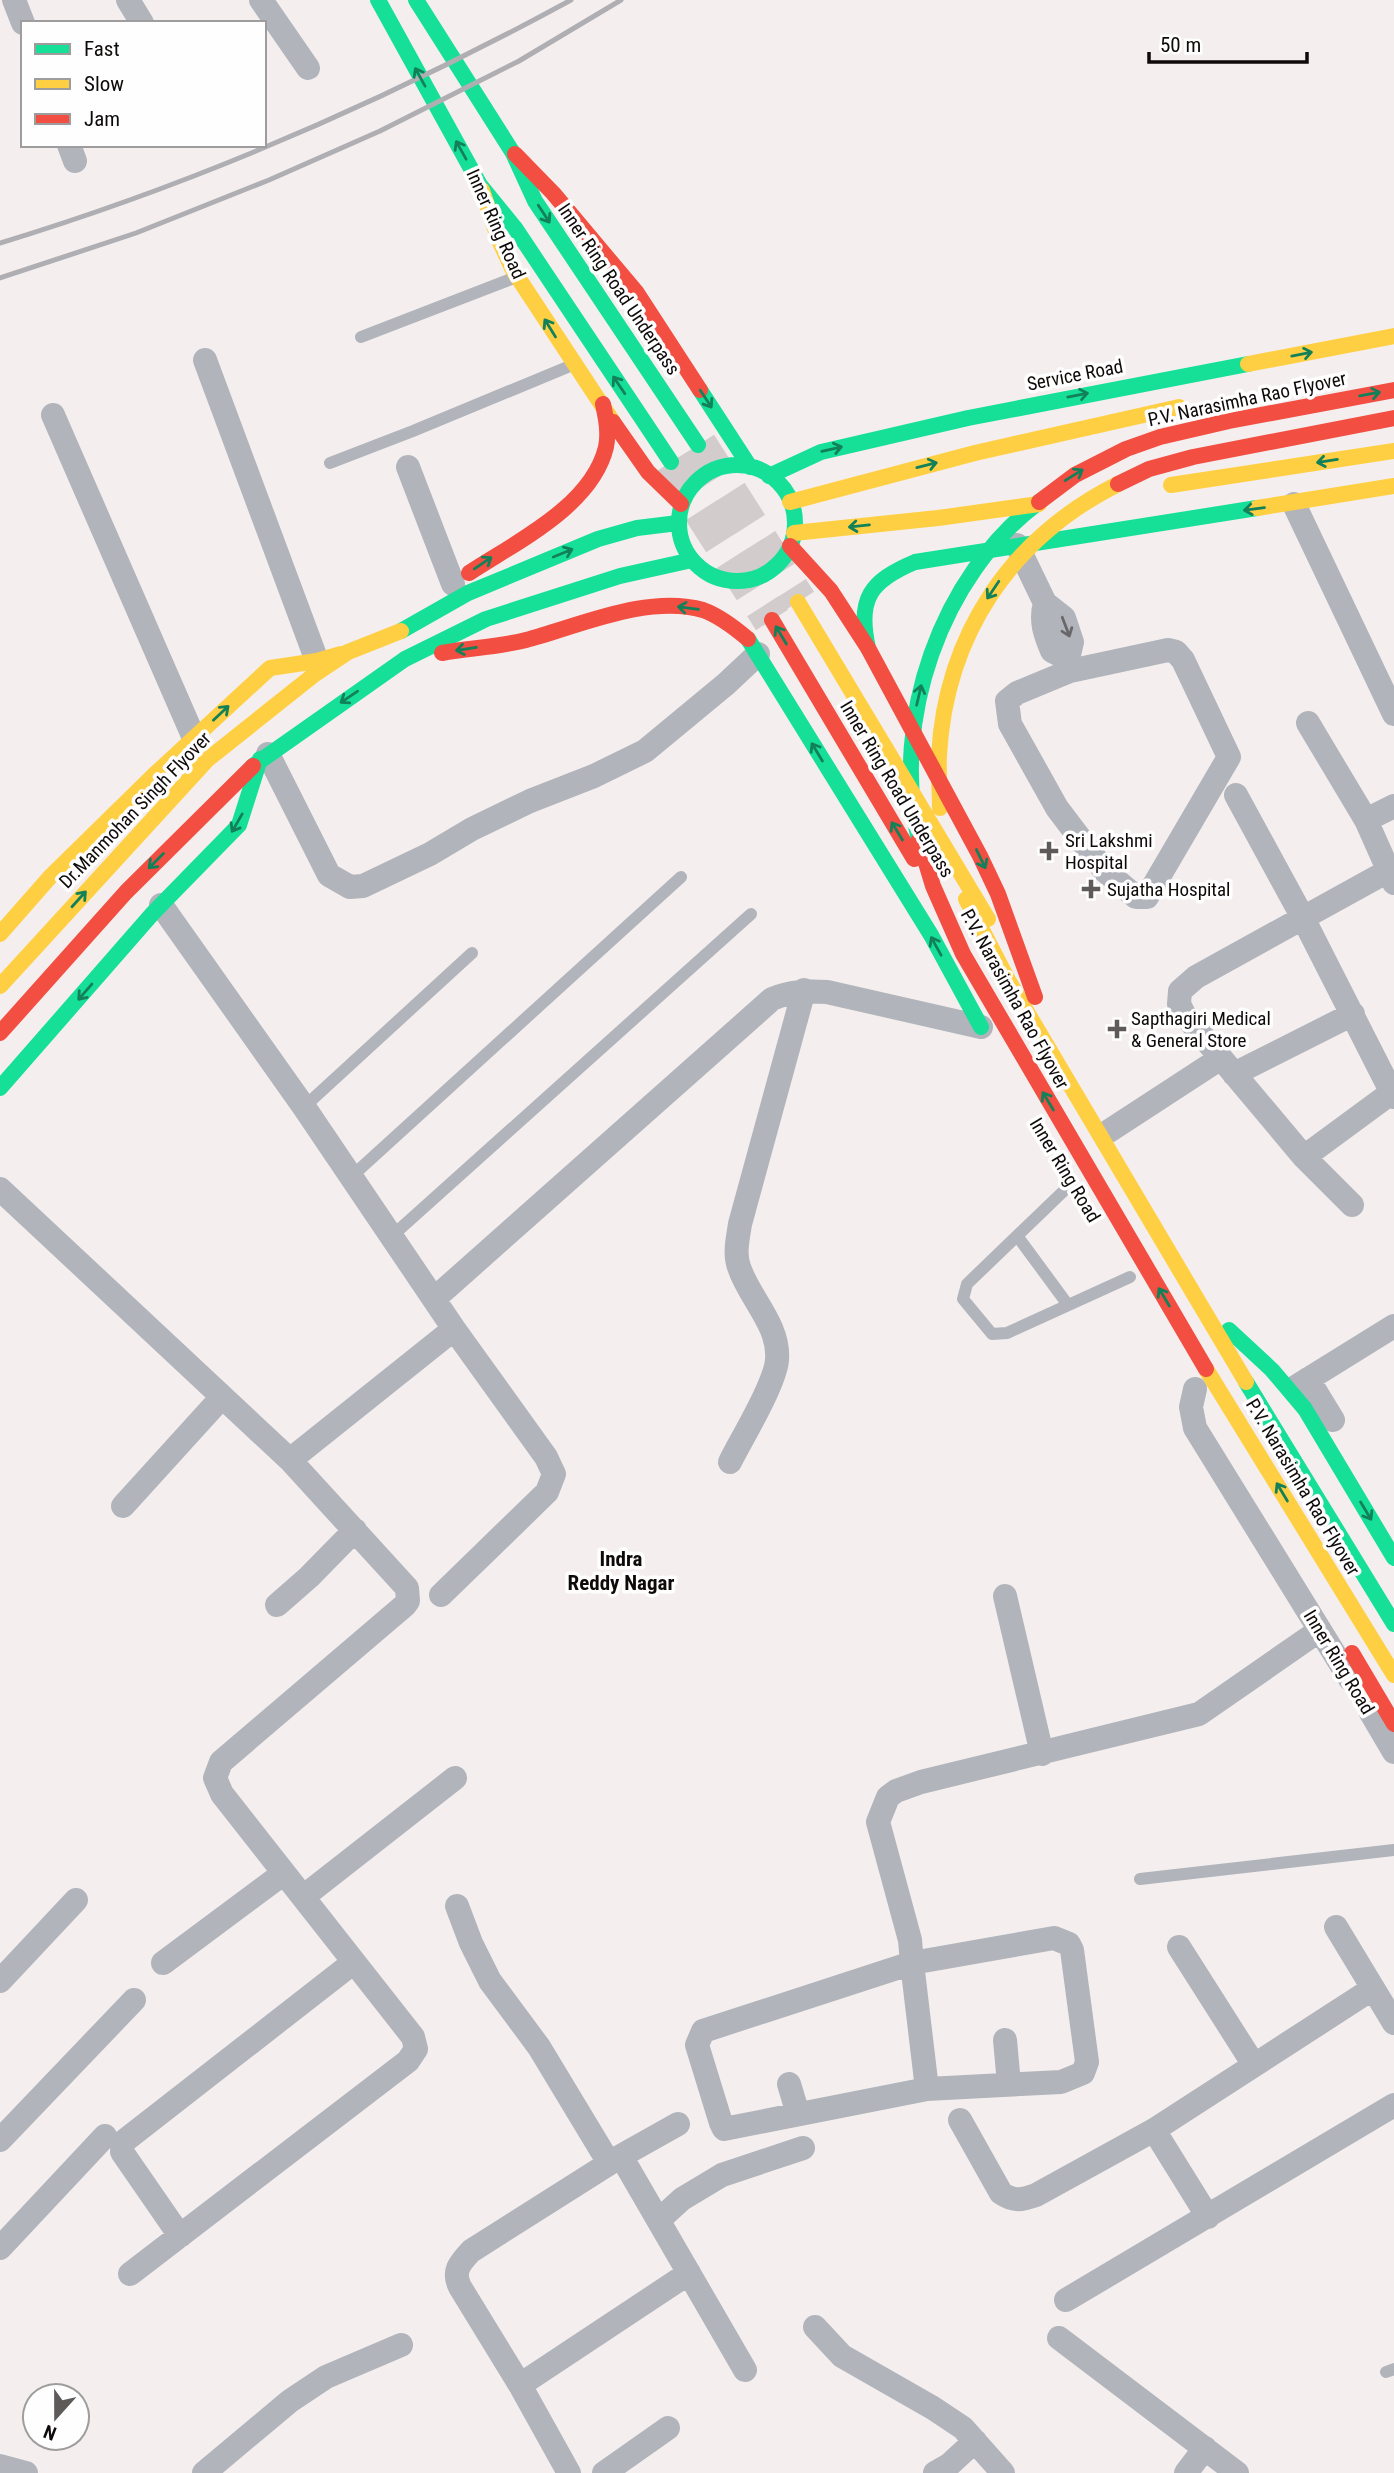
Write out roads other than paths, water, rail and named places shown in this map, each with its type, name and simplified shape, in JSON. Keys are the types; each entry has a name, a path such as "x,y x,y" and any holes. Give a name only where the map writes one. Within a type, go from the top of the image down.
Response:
{"main road":[{"name":"Inner Ring Road","path":"378,0 480,185 499,240 518,276 573,365 603,404 648,472 681,504"},
{"path":"416,0 513,153 553,193 637,293 750,467"},
{"name":"Inner Ring Road Underpass","path":"513,153 535,201 698,445"},
{"path":"480,185 515,228 671,462"},
{"name":"Service Road","path":"769,475 821,452 968,418 1394,336"},
{"name":"P.V. Narasimha Rao Flyover","path":"1394,390 1207,424 1150,439 1086,468 1035,504 1016,520 980,560 951,605 941,627 918,696 911,784 914,814 925,864 942,913 978,983 1194,1349 1394,1675"},
{"path":"391,636 453,584 580,495 596,476 606,450 608,429 603,404"},
{"path":"790,502 975,453 1194,404"},
{"name":"P.V. Narasimha Rao Flyover","path":"1394,418 1185,458 1111,485 1053,524 1018,557 1002,577 975,618 966,638 945,702 939,748 938,786 940,813 951,859 968,904 987,942 1217,1335 1394,1623"},
{"path":"792,540 1394,451"},
{"path":"722,467 750,467 769,475 787,493 794,510 792,540 779,563 764,575 745,581 723,579 707,573 692,560 682,543 678,523 681,504 691,486 705,474 722,467"},
{"path":"867,648 861,624 865,602 876,583 893,570 915,562 1180,519 1294,504 1394,486"},
{"path":"0,934 50,877 270,668 317,662 391,636 468,593 597,539 637,528 678,523"},
{"path":"792,540 831,591 867,648 984,865 1035,997 1109,1131 1394,1606"},
{"path":"0,1033 126,892 222,795 264,757 405,659 498,615 620,576 692,560"},
{"name":"Inner Ring Road Underpass","path":"798,602 1035,997"},
{"path":"405,659 521,641 636,610 671,606 701,610 726,621 753,646 931,935 984,1033"},
{"name":"Inner Ring Road Underpass","path":"772,620 950,922 984,1033"},
{"name":"Dr.Manmohan Singh Flyover","path":"0,986 207,760 348,652"},
{"path":"0,1088 161,905 239,825 264,757"},
{"path":"1227,1328 1299,1385 1305,1409 1394,1558"},
{"name":"Inner Ring Road","path":"1180,1357 1394,1694"},
{"path":"1193,1383 1210,1415"},
{"path":"1322,1619 1394,1724"}],"street":[{"path":"14,0 22,21"},
{"path":"128,0 141,21"},
{"path":"261,0 308,68"},
{"path":"205,360 317,662"},
{"path":"53,415 194,738"},
{"path":"408,467 453,584"},
{"path":"1294,504 1394,714"},
{"path":"1017,545 1045,603 1042,623 1052,651 1069,665 1168,650 1175,652 1182,660 1229,757 1147,897 1136,897 1104,870 1057,808 1010,724 1007,701 1069,665"},
{"path":"264,757 329,875 350,887 363,886 430,855 472,829 530,801 594,776 645,751 726,684 753,646"},
{"path":"1308,723 1366,820 1391,877 1303,918 1196,976 1180,991 1179,1004 1184,1014 1304,1157 1352,1205"},
{"path":"1236,794 1393,1095 1304,1157"},
{"path":"1366,820 1394,806"},
{"path":"161,905 304,1107 454,1329 546,1457 554,1475 547,1492 441,1595"},
{"path":"730,1462 773,1377 777,1360 776,1337 738,1265 737,1247 740,1224 804,990"},
{"path":"434,1299 772,999 785,993 804,990 827,992 984,1033"},
{"path":"1109,1131 1227,1066 1353,1014"},
{"path":"0,1189 290,1460 407,1588 408,1601 229,1755 217,1769 215,1778 222,1794 412,2037 416,2049 413,2055 130,2274"},
{"path":"1394,1326 1299,1385 1394,1523"},
{"path":"290,1460 454,1329"},
{"name":"Inner Ring Road","path":"1193,1383 1191,1407 1195,1428 1322,1619 1394,1752"},
{"path":"123,1506 222,1397"},
{"path":"278,1605 355,1530"},
{"path":"1005,1596 1042,1754"},
{"path":"927,2089 910,1940 878,1822 888,1797 896,1791 921,1782 1199,1714 1322,1619"},
{"path":"303,1897 455,1778"},
{"path":"163,1962 284,1873"},
{"path":"0,1981 76,1900"},
{"path":"457,1906 490,1981 659,2220 745,2370"},
{"path":"1336,1927 1394,2023"},
{"path":"1059,1939 1069,1944 1072,1950 1087,2062 1083,2073 1061,2082 1009,2084 927,2089 724,2129 698,2045 703,2031 912,1963 1059,1939"},
{"path":"1179,1947 1254,2065"},
{"path":"180,2236 122,2152 123,2142 354,1962"},
{"path":"960,2120 1001,2193 1009,2199 1020,2201 1036,2195 1154,2130 1373,1989"},
{"path":"0,2140 134,2000"},
{"path":"1005,2040 1009,2084"},
{"path":"789,2084 798,2114"},
{"path":"1066,2300 1394,2105"},
{"path":"569,2473 520,2385 460,2287 456,2272 471,2251 615,2160 678,2124"},
{"path":"1154,2130 1208,2217"},
{"path":"0,2248 105,2136"},
{"path":"659,2220 682,2199 722,2175 803,2148"},
{"path":"520,2385 689,2273"},
{"path":"815,2327 842,2356 963,2428 1003,2473"},
{"path":"1059,2338 1237,2473"},
{"path":"204,2473 290,2402 326,2377 401,2345"},
{"path":"604,2473 668,2428"},
{"path":"934,2473 948,2465 975,2441"},
{"path":"1186,2473 1205,2448"},
{"path":"0,2466 26,2473"}],"lane":[{"path":"361,337 518,276"},
{"path":"330,463 573,365"},
{"path":"351,1177 681,877"},
{"path":"391,1237 751,914"},
{"path":"304,1107 472,953"},
{"path":"1072,1184 967,1284 962,1299 992,1334 1007,1333 1130,1277"},
{"path":"1018,1237 1068,1305"},
{"path":"1140,1879 1394,1850"}],"tunnel":[{"path":"698,445 798,602"},
{"path":"671,462 772,620"}],"railway":[{"path":"266,147 363,105 571,0"},
{"path":"0,278 136,233 269,180 380,131 519,61 621,0"},
{"path":"0,243 147,194 266,147"}],"place":[{"name":"Sri Lakshmi Hospital","path":"1049,851"},
{"name":"Sujatha Hospital","path":"1091,889"},
{"name":"Sapthagiri Medical & General Store","path":"1117,1029"}],"district":[{"name":"Indra Reddy Nagar","path":"621,1571"}]}
